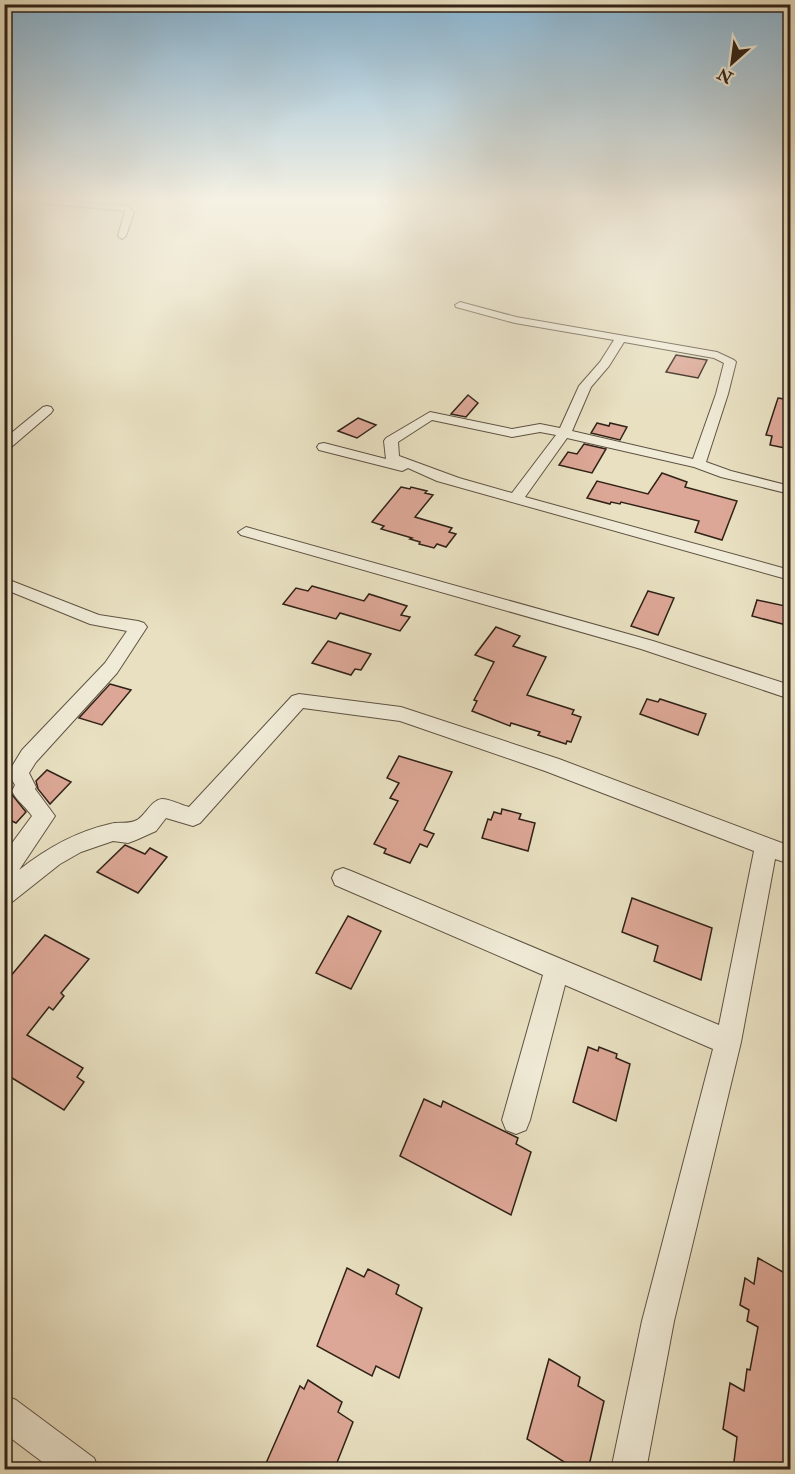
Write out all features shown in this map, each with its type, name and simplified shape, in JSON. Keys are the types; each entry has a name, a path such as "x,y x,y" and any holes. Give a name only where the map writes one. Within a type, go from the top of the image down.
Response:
{"street":[{"path":"460,305 515,320 717,355 730,362 722,394 698,464"},
{"path":"517,497 564,433 585,386 604,364 620,339"},
{"path":"4,446 46,410"},
{"path":"453,480 392,458 391,441 430,416 512,433 540,428 698,464 726,474 790,490"},
{"path":"324,447 517,497 790,575"},
{"path":"246,532 647,645 790,692"},
{"path":"4,583 96,620 138,627 111,668 29,756 18,773 26,787 22,791 44,816 8,867 5,894"},
{"path":"5,894 52,857 74,845 113,832 129,834 148,825 162,808 193,817 299,701 401,714 552,765 778,850 658,1321 628,1470"},
{"path":"343,878 728,1042"},
{"path":"516,1120 557,969"},
{"path":"4,1412 82,1470"}],"building":[{"path":"676,355 707,360 698,378 666,372"},
{"path":"468,395 478,403 466,417 451,414"},
{"path":"778,398 790,400 790,449 770,445 772,436 766,435"},
{"path":"358,418 376,425 357,438 338,431"},
{"path":"597,423 627,427 620,440 591,433"},
{"path":"584,444 606,449 592,473 559,465 568,452 577,454"},
{"path":"662,473 687,482 685,487 737,501 722,540 695,532 699,521 621,502 610,504 587,498 597,481 648,494"},
{"path":"401,487 427,491 425,493 433,495 415,517 452,528 449,532 456,534 446,547 437,544 434,548 419,544 420,542 410,539 412,538 381,529 384,526 372,522"},
{"path":"312,586 364,601 369,594 407,606 401,615 410,617 400,631 340,613 336,619 283,604 296,588 308,591"},
{"path":"648,591 674,598 658,635 631,626"},
{"path":"757,600 790,607 790,626 752,616"},
{"path":"496,627 520,636 513,646 546,657 527,695 574,710 572,714 581,717 571,742 567,741 566,744 538,735 540,732 511,723 510,726 472,711 477,701 474,700 494,662 475,655"},
{"path":"328,641 371,654 361,670 355,669 351,675 312,663"},
{"path":"110,684 131,690 102,725 79,718"},
{"path":"647,699 658,702 660,699 706,714 698,735 640,714"},
{"path":"399,756 452,772 424,830 434,834 427,847 420,844 410,863 384,853 386,849 374,844 398,801 390,798 399,783 387,778"},
{"path":"47,770 71,782 50,804 38,789 36,781"},
{"path":"4,789 10,792 26,812 16,823 4,817"},
{"path":"502,809 521,814 519,819 535,823 528,851 482,838 488,819 491,820 494,812 501,814"},
{"path":"125,845 145,854 150,848 167,857 138,893 97,872"},
{"path":"632,898 712,928 701,980 654,961 658,946 622,932"},
{"path":"348,916 381,931 351,989 316,973"},
{"path":"45,935 89,959 61,993 64,996 53,1010 49,1007 27,1035 83,1068 77,1077 84,1082 64,1110 4,1073 4,984"},
{"path":"588,1047 598,1051 599,1047 617,1054 616,1058 630,1064 616,1121 573,1102"},
{"path":"424,1099 441,1107 443,1101 518,1138 516,1144 531,1152 511,1215 400,1156"},
{"path":"758,1258 790,1276 790,1470 733,1470 737,1437 723,1429 730,1383 744,1391 747,1369 750,1370 758,1327 747,1321 749,1310 740,1305 745,1278 754,1284"},
{"path":"347,1268 364,1277 368,1269 399,1285 396,1294 422,1308 399,1378 376,1366 372,1376 317,1346"},
{"path":"549,1359 580,1377 578,1386 604,1401 588,1470 577,1470 527,1439"},
{"path":"308,1380 342,1402 338,1412 353,1422 334,1470 263,1470 300,1386 304,1389"}]}
